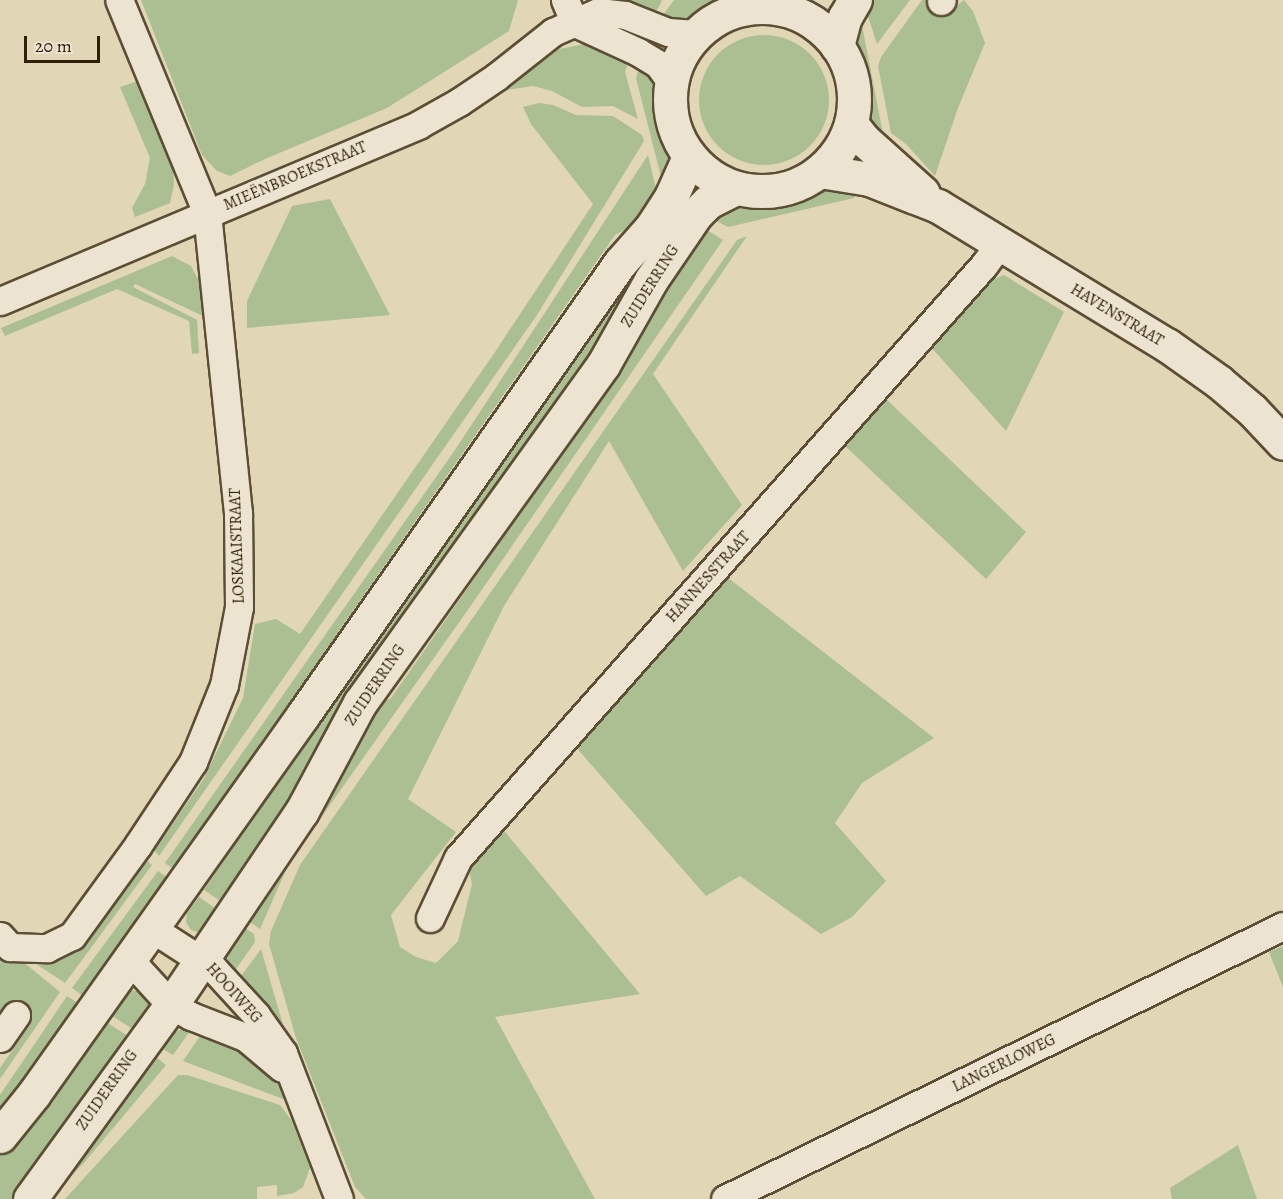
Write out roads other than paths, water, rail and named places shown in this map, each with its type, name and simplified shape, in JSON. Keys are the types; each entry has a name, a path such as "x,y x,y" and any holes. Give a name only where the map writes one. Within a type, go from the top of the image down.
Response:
{"main road":[{"path":"837,46 845,17 855,0"},
{"path":"804,6 837,46 846,61 852,81 854,102 851,124 836,154 820,171 802,183 782,190 758,192 736,188 717,180 689,157 675,131 670,111 671,82 680,56 696,34 721,16 742,9 804,6"},
{"name":"HAVENSTRAAT","path":"851,124 864,140 938,206 1167,345 1227,389 1283,443"},
{"name":"ZUIDERRING","path":"0,1136 33,1095 620,263 651,228 676,188 689,157"},
{"name":"HAVENSTRAAT","path":"820,171 869,179 938,206"},
{"name":"ZUIDERRING","path":"30,1199 171,1005 302,811 360,703 603,365 651,280 696,214 708,202 736,188"}],"street":[{"name":"LOSKAAISTRAAT","path":"0,936 10,946 47,948 72,936 138,845 192,762 224,685 239,607 238,513 207,213 119,0"},
{"name":"MIEËNBROEKSTRAAT","path":"0,301 418,125 496,78 553,32 570,12 625,15 668,32 696,34"},
{"path":"570,12 658,64 671,82"},
{"name":"HANNESSTRAAT","path":"430,918 458,858 984,265 999,244"},
{"name":"LANGERLOWEG","path":"725,1199 1283,926"},
{"name":"HOOIWEG","path":"151,928 202,958 256,1015 283,1053 339,1199"},
{"name":"HOOIWEG","path":"129,959 171,1005 191,1016 244,1037 294,1080"},
{"path":"0,1038 16,1015"}]}
